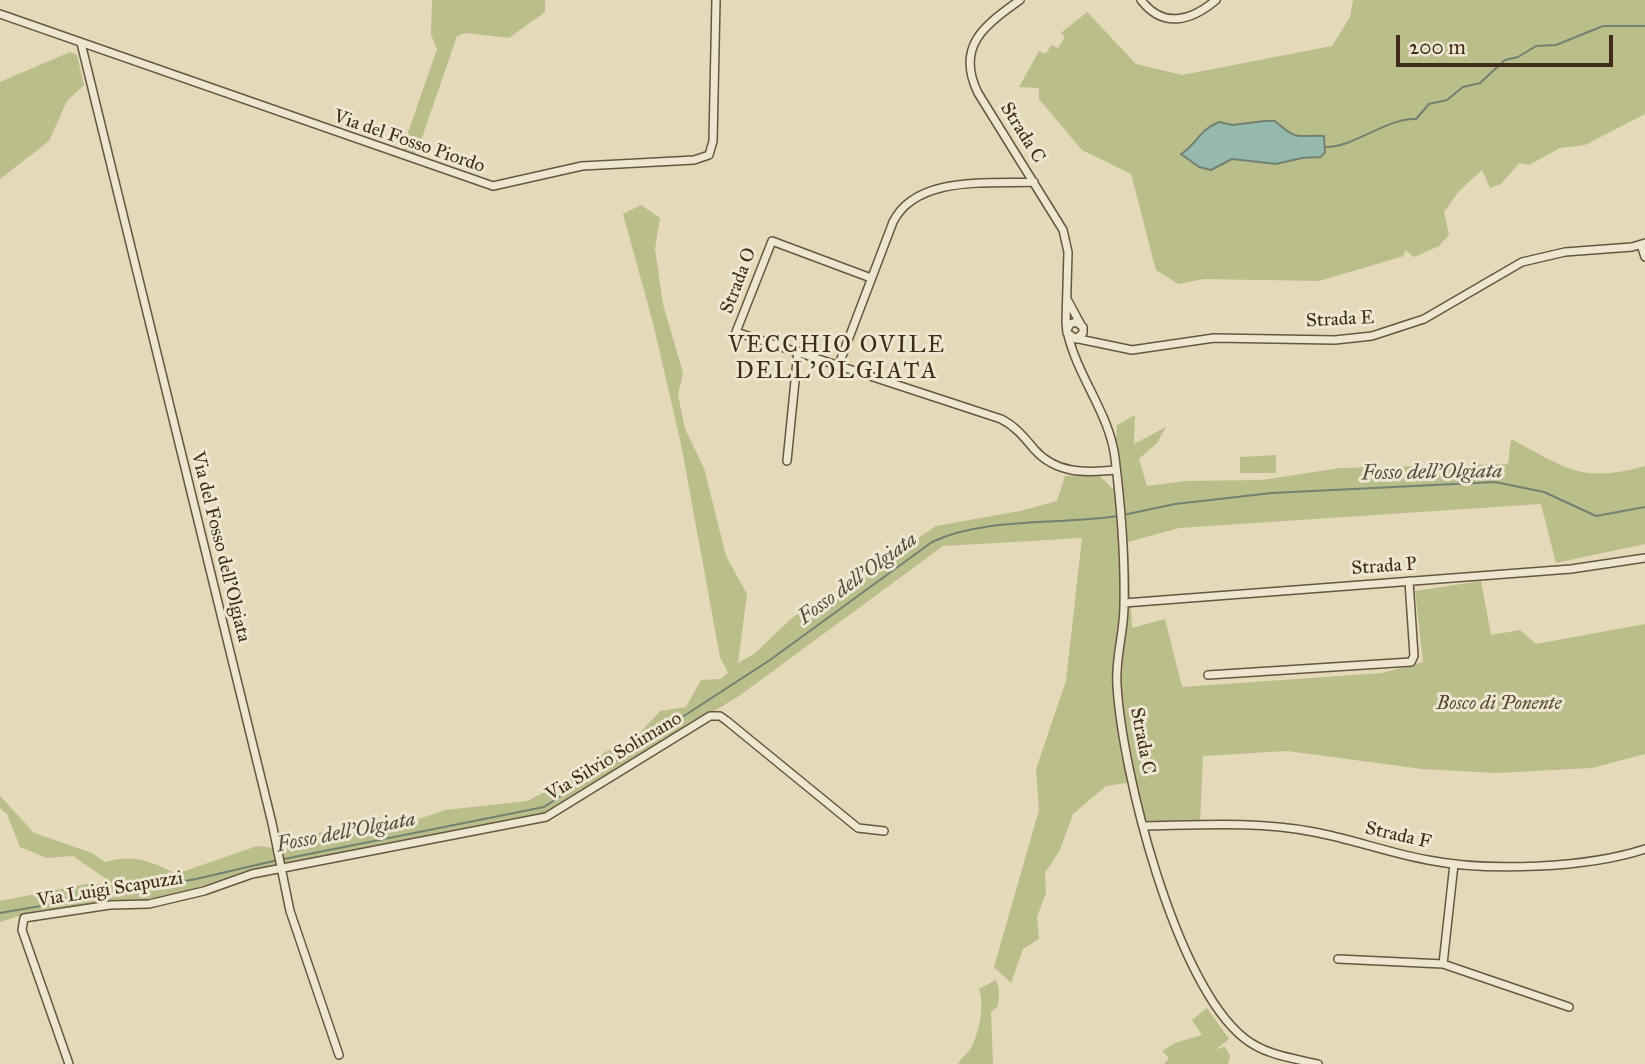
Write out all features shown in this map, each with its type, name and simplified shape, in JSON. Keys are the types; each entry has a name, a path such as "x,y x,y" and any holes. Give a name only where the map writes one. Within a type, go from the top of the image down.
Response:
{"street":[{"name":"Via del Fosso Piordo","path":"0,14 481,184 497,186 573,167 694,160 709,155 713,141 716,0"},
{"name":"Strada C","path":"1020,0 981,30 973,45 970,65 978,93 1066,239 1067,332 1073,354 1109,434 1116,470 1124,603 1117,687 1143,826 1181,936 1199,978 1223,1016 1254,1045 1277,1055 1318,1064"},
{"path":"1141,0 1156,15 1169,20 1194,15 1216,0"},
{"name":"Via del Fosso dell'Olgiata","path":"80,43 290,911 339,1055"},
{"path":"839,364 897,215 912,198 927,191 1034,182"},
{"name":"Strada O","path":"871,278 772,241 736,332 1005,421 1054,466 1076,471 1116,470"},
{"path":"1643,244 1645,257"},
{"name":"Strada E","path":"1067,332 1077,339 1118,349 1145,349 1214,338 1335,340 1372,336 1424,319 1522,262 1565,252 1643,244"},
{"name":"Strada C","path":"1066,299 1082,326"},
{"path":"1067,332 1073,322 1103,344"},
{"path":"1073,354 1077,339 1083,332 1082,326"},
{"path":"787,461 798,351"},
{"name":"Strada P","path":"1124,603 1571,569 1645,558"},
{"path":"1208,675 1411,663 1414,656 1409,581"},
{"name":"Via Silvio Solimano","path":"279,863 546,817 715,716 727,721 858,828 866,832 884,831"},
{"name":"Strada F","path":"1143,826 1223,825 1300,830 1454,864 1514,867 1618,856 1645,849"},
{"name":"Via Luigi Scapuzzi","path":"69,1064 22,930 24,918 110,905 149,904 204,891 279,863"},
{"path":"1443,964 1454,864"},
{"path":"1338,959 1443,964 1569,1007"}],"green space":[{"path":"432,0 545,0 545,12 509,38 466,33 457,36 416,155 402,150 437,49 431,35"},
{"path":"1353,0 1645,0 1645,114 1585,145 1560,148 1529,165 1519,163 1501,184 1490,188 1482,170 1459,191 1444,212 1449,235 1439,246 1414,257 1405,250 1404,256 1319,281 1204,279 1178,284 1156,270 1131,174 1082,150 1039,99 1039,88 1019,87 1039,51 1046,54 1051,45 1058,48 1065,37 1061,33 1087,12 1136,64 1182,75 1332,46 1350,17"},
{"path":"70,52 77,55 84,85 67,101 49,141 0,179 0,82"},
{"name":"Bosco di Ponente","path":"641,205 660,218 655,249 663,304 683,373 678,395 685,429 704,468 726,556 747,594 738,663 754,654 793,617 834,595 936,526 1020,511 1057,501 1065,476 1100,476 1113,489 1117,425 1135,415 1134,444 1166,427 1157,443 1139,459 1147,486 1186,481 1262,480 1340,468 1508,464 1511,439 1561,465 1589,473 1623,471 1645,466 1645,544 1556,563 1541,504 1179,528 1128,542 1132,628 1165,619 1182,687 1382,673 1423,662 1415,591 1481,581 1491,635 1520,630 1536,644 1645,624 1645,754 1592,768 1498,773 1422,769 1287,751 1203,756 1200,824 1144,826 1133,782 1106,786 1073,814 1060,850 1045,873 1046,893 1037,917 1039,939 1023,949 1011,983 994,967 1039,810 1036,769 1066,681 1082,538 943,546 739,696 545,813 284,866 245,871 176,895 19,916 0,922 0,901 87,884 115,885 73,856 47,858 20,847 7,814 0,808 0,796 34,833 92,853 105,862 142,860 176,874 257,846 284,849 304,838 327,831 362,831 373,835 445,810 527,801 585,771 605,752 634,739 660,711 686,707 701,680 721,679 728,673 720,657 681,444 653,323 623,214"},
{"path":"1276,455 1276,473 1240,473 1240,457"},
{"path":"996,980 999,989 998,1006 991,1012 993,1064 958,1064 973,1045 978,1029 981,1012 979,989"},
{"path":"1207,1008 1229,1039 1216,1049 1225,1047 1230,1056 1228,1064 1164,1064 1169,1058 1162,1051 1175,1043 1202,1035 1192,1020"}],"water":[{"path":"1275,121 1294,135 1324,136 1325,152 1321,157 1276,164 1232,159 1211,170 1199,167 1181,154 1207,129 1219,122 1232,125"}],"waterway":[{"path":"1326,147 1337,146 1393,123 1416,119 1429,104 1447,100 1463,87 1480,83 1505,60 1518,57 1536,46 1556,45 1603,26 1645,26"},
{"name":"Fosso dell’Olgiata","path":"1123,515 1175,504 1272,493 1495,482 1544,492 1596,516 1645,507"},
{"name":"Fosso dell’Olgiata","path":"284,859 544,807 770,660 932,542 953,534 998,525 1118,516"},
{"name":"Fosso dell’Olgiata","path":"0,913 196,879 278,860"}],"district":[{"name":"VECCHIO OVILE DELL'OLGIATA","path":"837,359"}]}
